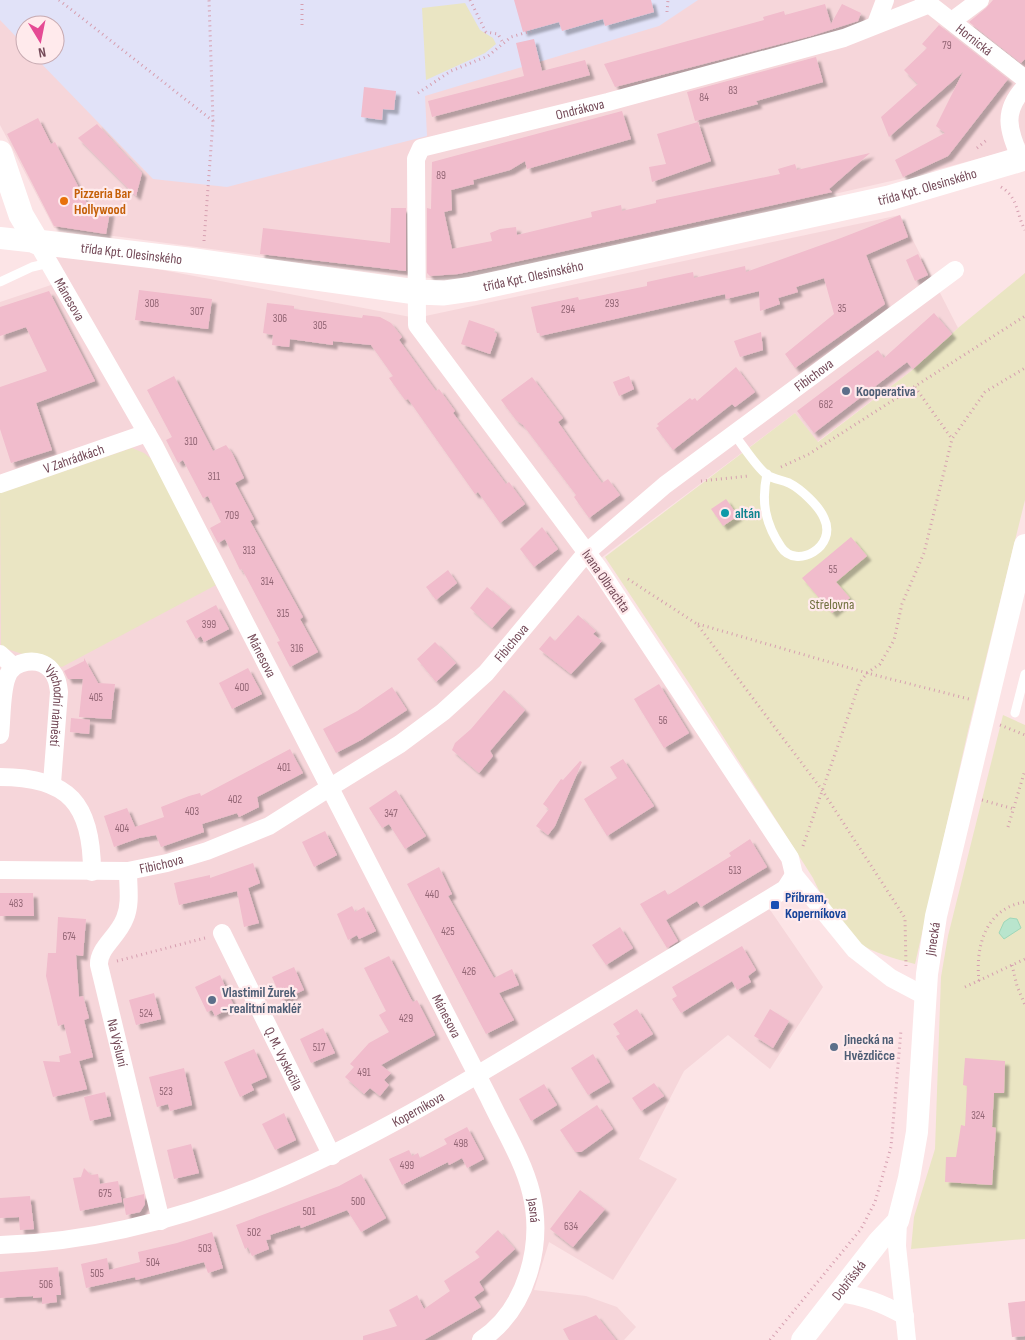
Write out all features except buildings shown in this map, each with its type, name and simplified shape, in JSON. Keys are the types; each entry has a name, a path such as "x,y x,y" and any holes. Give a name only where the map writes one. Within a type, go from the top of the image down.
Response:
{"main road":[{"name":"třída Kpt. Olesinského","path":"37,242 188,260 416,292 444,293 472,289 860,204 1024,162"},
{"path":"2,172 21,215 37,242"}],"street":[{"path":"876,24 886,0"},
{"path":"952,21 980,0"},
{"name":"Ondrákova","path":"416,292 416,159 421,148 608,102 844,38 927,2"},
{"name":"Hornická","path":"927,2 1025,79"},
{"path":"1024,162 1010,133 1009,116 1014,100 1025,87"},
{"path":"0,238 37,242"},
{"name":"Mánesova","path":"37,242 147,433 477,1075"},
{"name":"Fibichova","path":"0,870 128,871 167,863 238,840 269,826 330,788 400,744 443,712 486,673 587,552 665,485 955,270"},
{"name":"Ivana Olbrachta","path":"416,292 418,325 587,552 790,858 794,875 854,950 891,978 916,991"},
{"name":"V Zahrádkách","path":"0,484 147,433"},
{"name":"Jinecká","path":"907,1340 897,1246 898,1221 910,1178 917,1132 916,991 1025,545"},
{"name":"Východní náměstí","path":"0,735 6,660 37,662 50,669 57,679 59,692 52,783"},
{"path":"0,777 27,777 52,783 68,796 83,814 92,843 92,872"},
{"path":"99,966 102,951 116,937 126,917 129,896 128,871"},
{"name":"Koperníkova","path":"0,1245 29,1244 96,1235 160,1221 247,1192 332,1156 400,1121 784,890 794,875"},
{"name":"Q. M. Vyskočila","path":"222,934 332,1156"},
{"name":"Na Výsluní","path":"99,966 160,1221"},
{"name":"Jasná","path":"477,1075 520,1163 531,1192 534,1218 534,1251 528,1279 512,1308 492,1332 481,1340"},
{"name":"Dobříšská","path":"802,1340 898,1221"},
{"path":"838,1294 861,1296 884,1303 905,1316"}],"lane":[{"path":"0,282 32,267 49,262"},
{"path":"733,433 767,474 791,484 817,507 828,529 825,542 817,551 795,555 783,550 765,516 763,495 767,474"},
{"path":"1015,713 1025,674"}],"path":[{"path":"59,0 213,121"},
{"path":"203,249 213,121 208,0"},
{"path":"302,0 302,25"},
{"path":"470,0 486,32 498,34 503,42"},
{"path":"667,12 668,0"},
{"path":"418,93 451,71 488,56 511,37 531,31"},
{"path":"977,148 988,139"},
{"path":"996,186 1011,195 1017,204 1020,221 1025,230"},
{"path":"665,485 767,474 810,454 1025,316"},
{"path":"794,875 860,682 867,673 880,664 894,640 902,604 924,553 952,439 985,392 1025,368"},
{"path":"915,387 952,439"},
{"path":"626,578 697,624 867,673 986,704"},
{"path":"697,624 822,790 905,918 916,991"},
{"path":"998,725 1025,736"},
{"path":"1008,828 1025,770"},
{"path":"979,799 1014,809"},
{"path":"979,980 977,966 982,940 989,922 998,912 1025,902"},
{"path":"99,966 222,934"},
{"path":"965,987 1025,959"},
{"path":"1012,965 1017,986 1025,1005"},
{"path":"770,1340 861,1229 875,1202 891,1147 902,1022"}],"shaded area":[{"path":"0,0 1025,0 1025,143 1011,150 913,176 660,234 457,276 429,278 54,228 0,125"},
{"path":"0,0 698,0 659,26 425,96 427,136 227,187 153,179 43,65 65,65 65,15 15,15 15,36 0,20"},
{"path":"900,215 958,328 911,371 817,442 795,413 601,558 797,875 764,901 823,987 770,1069 728,1035 684,1071 639,1159 677,1179 613,1280 549,1242 534,1290 586,1296 617,1307 636,1327 624,1340 0,1340 0,302 60,282 41,247 416,318"},
{"path":"1010,918 1017,919 1021,928 1004,939 999,933 1004,922"}],"green space":[{"path":"465,3 480,30 493,38 496,44 485,53 426,80 422,8"},
{"name":"Střelovna","path":"1025,273 1025,500 968,731 915,964 870,949 857,942 844,930 691,686 605,557 795,413 818,442 911,371 958,328"},
{"path":"132,448 144,453 154,461 216,585 62,667 1,647 0,493"},
{"path":"1003,715 1025,725 1025,1239 911,1249 914,1217 935,1149 941,977 948,936"}],"place":[{"name":"Pizzeria Bar Hollywood","path":"64,201"},
{"name":"Kooperativa","path":"846,391"},
{"name":"altán","path":"725,513"},
{"name":"Příbram, Koperníkova","path":"775,905"},
{"name":"Vlastimil Žurek - realitní makléř","path":"212,1000"},
{"name":"Jinecká na Hvězdičce","path":"834,1047"}]}
